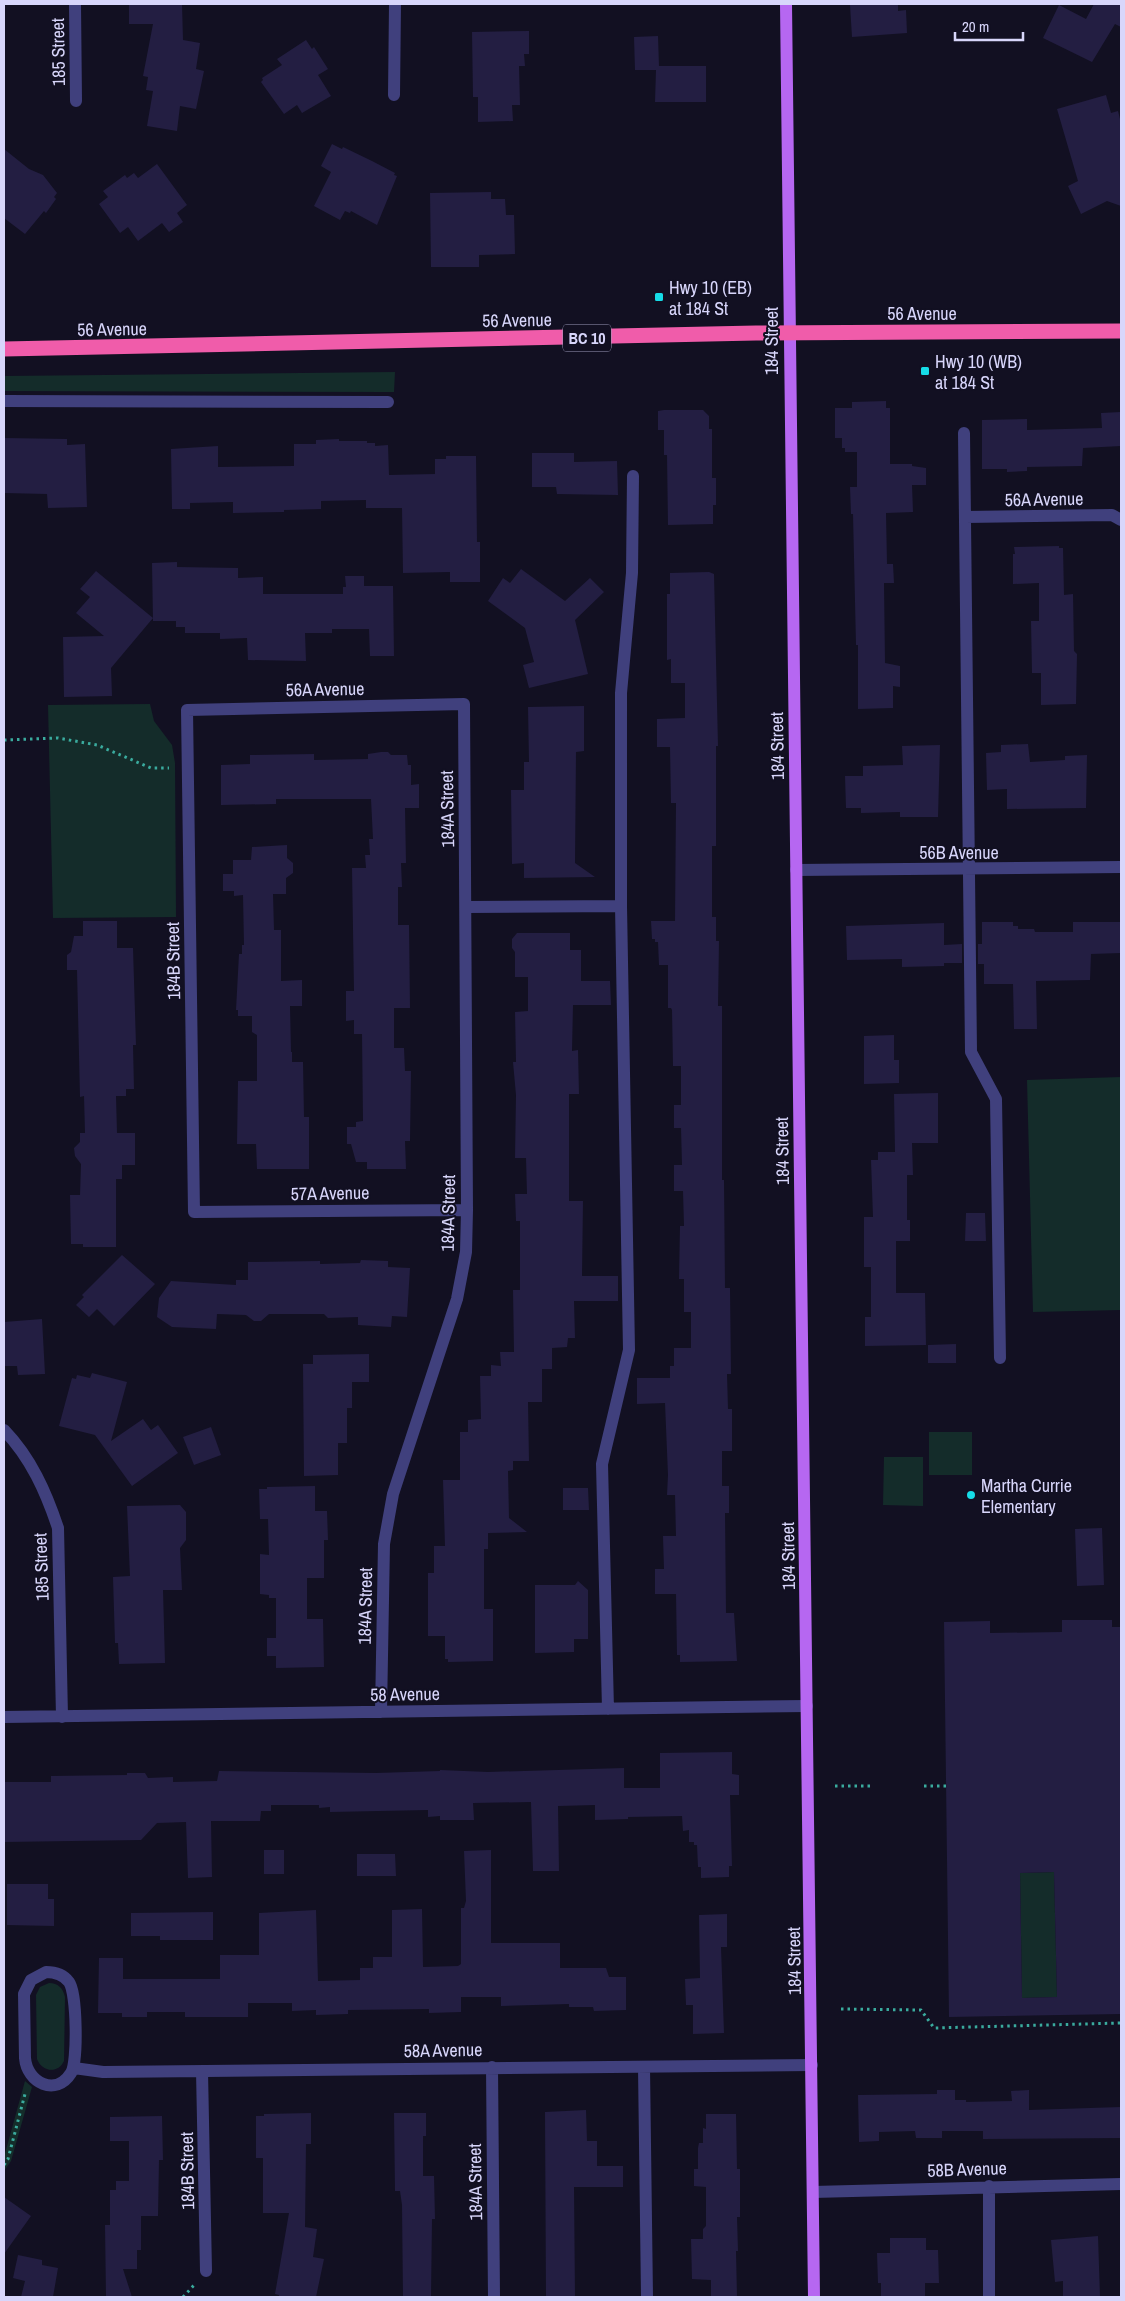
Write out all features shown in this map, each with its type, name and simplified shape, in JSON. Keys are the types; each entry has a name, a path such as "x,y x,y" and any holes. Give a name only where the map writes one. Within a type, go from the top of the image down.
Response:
{"highway":[{"name":"56 Avenue","path":"4,350 789,333 1121,331"}],"main road":[{"name":"184 Street","path":"786,4 814,2297"}],"street":[{"name":"185 Street","path":"75,4 76,101"},
{"path":"394,95 395,4"},
{"path":"4,401 388,402"},
{"path":"964,433 971,1052 996,1099 1000,1358"},
{"path":"608,1709 602,1464 630,1350 621,906 621,693 632,573 633,476"},
{"name":"56A Avenue","path":"965,517 1112,515 1121,520"},
{"name":"56A Avenue","path":"187,710 464,704"},
{"name":"184A Street","path":"381,1712 384,1544 393,1494 457,1299 466,1252 464,704"},
{"name":"184B Street","path":"187,710 194,1212"},
{"name":"56B Avenue","path":"796,870 970,870 1121,867"},
{"path":"466,907 621,906"},
{"name":"57A Avenue","path":"194,1212 467,1210"},
{"name":"185 Street","path":"4,1430 34,1468 50,1503 58,1528 62,1717"},
{"name":"58 Avenue","path":"4,1717 807,1706"},
{"path":"46,1972 62,1975 72,1988 74,2068 64,2080 49,2085 34,2079 26,2066 24,1994 31,1980 46,1972"},
{"name":"58A Avenue","path":"74,2068 103,2072 812,2065"},
{"name":"184A Street","path":"492,2067 494,2297"},
{"path":"644,2067 647,2297"},
{"name":"184B Street","path":"202,2071 206,2271"},
{"name":"58B Avenue","path":"813,2192 1121,2184"},
{"path":"988,2297 989,2186"}],"path":[{"path":"4,740 58,738 97,745 151,768 169,768"},
{"path":"835,1786 873,1786"},
{"path":"924,1786 946,1786"},
{"path":"841,2009 921,2010 934,2028 1121,2024"},
{"path":"4,2165 8,2159 28,2086"}],"green space":[{"path":"395,372 394,392 4,391 4,376"},
{"path":"150,704 154,721 172,745 175,763 176,917 53,918 48,705"},
{"path":"1121,1077 1121,1310 1033,1312 1027,1080"},
{"path":"929,1432 972,1432 972,1475 929,1475"},
{"path":"884,1457 923,1457 923,1506 883,1505"},
{"path":"1054,1872 1057,1997 1022,1998 1020,1873"},
{"path":"49,1983 60,1987 65,1997 64,2061 54,2070 42,2067 37,2059 36,1995 40,1987"},
{"path":"25,2081 32,2087 11,2161 4,2171 4,2157"}],"building":[{"path":"129,4 182,4 183,40 200,43 196,69 204,71 196,109 180,106 177,131 147,126 153,91 146,90 148,77 143,76 153,24 129,24"},
{"path":"898,4 898,11 906,10 907,33 852,37 850,5"},
{"path":"1094,4 1121,4 1121,27 1115,24 1092,62 1043,38 1059,5 1086,19"},
{"path":"529,31 529,54 524,54 525,66 519,66 520,105 512,105 513,121 478,122 478,97 473,97 472,32"},
{"path":"658,36 659,66 706,66 706,102 655,102 656,70 635,70 634,37"},
{"path":"306,40 312,49 314,47 328,69 318,75 331,96 302,113 297,105 284,114 261,82 262,78 282,65 277,59"},
{"path":"1106,95 1111,113 1118,111 1121,123 1121,206 1107,201 1081,214 1068,186 1078,181 1057,109"},
{"path":"332,144 342,149 343,147 372,161 395,173 394,175 397,176 377,225 351,211 350,213 345,211 340,220 314,206 331,172 321,166"},
{"path":"4,149 29,169 43,175 57,193 54,197 56,199 46,213 44,211 25,234 4,218"},
{"path":"157,164 187,205 177,213 183,222 169,232 162,223 138,241 128,227 120,233 99,204 108,197 103,191 125,175 127,178 134,173 138,178"},
{"path":"491,192 491,199 505,199 506,215 514,215 515,254 479,255 479,267 431,267 430,193"},
{"path":"886,401 886,408 890,408 890,464 912,464 912,466 926,468 926,485 912,485 913,512 886,513 887,564 893,564 894,583 884,583 885,663 900,666 900,687 893,686 893,708 858,709 858,645 856,645 853,514 851,514 850,487 857,487 857,452 845,452 845,448 842,448 842,438 835,438 835,408 852,408 852,402"},
{"path":"703,410 709,416 709,429 712,429 712,478 716,478 716,505 713,505 713,524 668,525 667,455 664,455 664,430 658,430 658,411"},
{"path":"1121,412 1121,446 1083,448 1082,466 1027,467 1027,471 1007,472 1007,469 982,469 982,420 1027,419 1027,430 1102,428 1101,413"},
{"path":"4,438 67,439 67,445 85,444 87,507 48,508 47,494 4,493"},
{"path":"339,439 339,441 367,441 367,443 375,443 375,446 388,445 389,475 435,474 435,459 446,459 446,456 476,456 477,542 480,542 480,582 450,582 450,572 403,573 402,508 366,508 366,500 321,501 321,509 284,510 284,512 233,513 233,502 190,503 190,509 172,509 171,449 218,446 218,467 294,466 294,444 316,444 316,440"},
{"path":"532,453 574,453 574,462 617,461 618,495 557,494 556,487 532,487"},
{"path":"1059,546 1059,548 1063,548 1064,595 1073,594 1074,651 1077,654 1076,704 1041,705 1041,673 1032,673 1031,621 1039,621 1039,583 1013,584 1013,554 1015,554 1014,547"},
{"path":"177,562 177,567 238,568 238,578 263,577 263,594 343,594 343,587 346,587 345,576 364,576 364,586 393,586 394,656 370,656 369,629 332,629 332,633 305,633 306,661 248,660 247,638 220,639 220,633 185,633 185,627 176,627 176,621 153,621 152,563"},
{"path":"521,569 565,601 590,578 604,592 575,620 588,674 529,688 523,665 534,662 525,628 488,601 503,578 510,583"},
{"path":"96,571 153,618 111,668 112,696 64,697 63,637 104,636 76,613 90,597 80,589"},
{"path":"709,572 714,574 718,746 716,746 716,846 712,846 712,917 716,917 716,941 719,941 718,1006 722,1006 722,1180 724,1180 725,1288 730,1288 731,1374 727,1374 728,1409 732,1409 732,1451 722,1451 722,1486 729,1486 729,1513 725,1513 726,1613 734,1613 737,1661 680,1662 680,1655 677,1655 676,1594 655,1594 655,1569 664,1569 663,1536 676,1536 675,1495 667,1495 665,1403 637,1404 637,1378 670,1378 670,1366 674,1366 674,1348 691,1348 691,1312 684,1312 684,1279 679,1279 680,1226 684,1226 683,1191 674,1191 674,1165 682,1165 681,1128 674,1128 674,1105 681,1105 681,1066 673,1066 672,1010 668,1008 668,965 659,965 658,942 652,939 651,921 675,921 676,803 671,803 670,747 657,747 657,719 685,718 685,683 671,683 671,659 667,660 667,594 670,594 670,573"},
{"path":"584,706 584,751 576,752 575,863 595,877 524,878 524,863 512,864 511,790 524,790 524,762 529,762 528,707"},
{"path":"1028,744 1030,762 1065,760 1065,756 1087,755 1086,808 1007,809 1007,789 987,790 986,753 1001,752 1001,745"},
{"path":"940,745 938,817 900,817 900,812 861,813 861,808 846,808 845,776 863,776 863,766 903,765 902,746"},
{"path":"388,752 391,755 407,755 408,765 411,765 411,785 419,784 419,808 405,808 406,863 401,863 402,887 398,887 398,925 409,925 410,1008 394,1008 394,1048 404,1048 405,1071 411,1071 410,1141 405,1141 406,1169 367,1169 367,1162 356,1162 351,1144 347,1144 347,1127 356,1127 356,1122 363,1121 362,1034 354,1034 354,1020 346,1021 346,991 354,991 352,868 366,868 365,855 370,855 369,839 373,839 371,799 276,799 276,804 221,805 221,765 250,764 250,755 314,754 314,760 368,759 368,754"},
{"path":"287,845 287,858 293,863 293,873 286,878 286,894 273,894 274,930 281,930 281,981 302,980 302,1006 290,1006 291,1052 292,1062 303,1062 304,1117 309,1117 309,1169 257,1169 256,1144 237,1144 238,1081 257,1081 257,1035 252,1032 252,1016 238,1016 238,1010 236,1010 239,954 242,954 242,945 244,945 243,895 234,896 234,891 223,891 223,874 233,874 233,860 251,860 252,847"},
{"path":"83,921 117,921 117,948 133,948 136,1045 133,1045 134,1089 126,1089 126,1096 116,1096 117,1133 135,1133 135,1165 122,1165 122,1179 116,1179 116,1247 83,1247 83,1244 71,1244 70,1195 80,1195 81,1164 75,1156 74,1148 80,1142 80,1133 85,1133 84,1096 80,1097 77,970 67,970 67,955 71,952 74,936 83,936"},
{"path":"982,922 1013,922 1013,926 1018,926 1018,929 1034,929 1035,932 1073,932 1073,922 1121,922 1121,953 1091,954 1090,980 1036,981 1037,1029 1014,1029 1013,984 984,984 984,964 978,964 978,944 982,944"},
{"path":"944,923 944,945 962,944 962,963 944,963 944,966 902,967 902,959 847,960 846,926"},
{"path":"517,933 570,933 570,950 581,950 581,981 610,981 611,1005 573,1005 572,1051 578,1050 579,1094 569,1094 569,1201 583,1201 582,1276 618,1276 618,1301 574,1301 575,1338 568,1338 567,1347 552,1348 552,1369 542,1369 542,1402 528,1402 529,1461 513,1461 513,1470 508,1471 509,1518 527,1532 488,1533 488,1549 484,1549 484,1609 493,1609 493,1661 448,1662 448,1659 445,1659 445,1636 428,1636 428,1573 434,1573 434,1546 445,1546 443,1480 460,1480 460,1432 468,1432 468,1420 481,1419 480,1376 491,1376 491,1365 501,1366 500,1352 514,1352 513,1290 520,1290 520,1221 516,1221 515,1194 527,1194 526,1158 515,1158 516,1095 513,1062 516,1062 515,1012 528,1011 528,977 515,977 515,952 512,948 512,939"},
{"path":"894,1035 894,1060 899,1060 899,1083 864,1084 864,1036"},
{"path":"938,1093 938,1143 912,1143 913,1175 907,1175 907,1220 910,1220 910,1241 896,1241 896,1293 925,1293 926,1345 865,1346 865,1317 871,1317 871,1267 864,1267 864,1217 873,1217 871,1160 878,1160 878,1152 895,1152 894,1094"},
{"path":"966,1213 985,1213 986,1241 965,1241"},
{"path":"122,1255 155,1284 114,1326 97,1309 89,1317 76,1305 84,1297 82,1295"},
{"path":"361,1260 388,1261 388,1267 410,1268 407,1317 392,1316 391,1327 358,1325 358,1317 328,1318 324,1314 269,1314 261,1321 254,1321 246,1315 217,1314 216,1329 172,1327 157,1317 159,1298 171,1281 236,1285 236,1280 248,1280 248,1262 320,1261 320,1264 360,1263"},
{"path":"42,1319 45,1374 18,1375 17,1366 4,1366 4,1322"},
{"path":"956,1344 956,1363 928,1363 928,1345"},
{"path":"369,1354 369,1382 352,1382 352,1408 347,1408 347,1443 338,1443 338,1475 304,1476 303,1364 313,1364 313,1355"},
{"path":"92,1373 127,1382 111,1441 143,1419 151,1430 158,1425 178,1453 132,1486 95,1435 59,1426 72,1378 76,1379 77,1375 90,1378"},
{"path":"211,1427 221,1455 194,1465 183,1437"},
{"path":"315,1486 315,1511 327,1511 328,1540 324,1540 324,1578 307,1578 307,1619 323,1619 324,1667 276,1668 276,1656 267,1656 267,1638 276,1638 276,1598 269,1598 269,1595 260,1594 260,1554 269,1555 268,1519 260,1519 259,1489 267,1489 267,1487"},
{"path":"563,1488 588,1488 589,1510 563,1510"},
{"path":"180,1505 186,1512 186,1540 180,1548 182,1590 163,1590 165,1663 119,1664 118,1643 115,1643 113,1577 130,1576 127,1506"},
{"path":"1102,1528 1104,1585 1077,1586 1075,1529"},
{"path":"578,1581 588,1590 588,1639 574,1639 574,1652 535,1653 535,1585 575,1585"},
{"path":"1062,1620 1112,1620 1112,1627 1121,1627 1121,2014 949,2017 944,1622 990,1621 990,1633 1062,1632","holes":["1054,1872 1057,1997 1022,1998 1020,1873"]},
{"path":"732,1752 732,1774 739,1775 739,1795 730,1795 732,1866 729,1866 729,1877 701,1878 701,1867 698,1867 697,1845 694,1845 694,1842 689,1842 689,1830 683,1831 682,1816 595,1820 595,1805 558,1806 559,1871 533,1871 531,1802 473,1803 474,1820 440,1820 440,1816 428,1817 428,1810 330,1812 330,1807 319,1808 319,1805 271,1805 271,1811 261,1811 260,1821 211,1821 212,1877 188,1878 186,1822 157,1823 141,1840 4,1842 4,1782 51,1782 51,1776 145,1773 148,1778 173,1777 173,1782 217,1781 219,1771 376,1773 440,1770 488,1772 624,1768 624,1788 660,1788 660,1753"},
{"path":"264,1850 284,1850 284,1874 264,1874"},
{"path":"491,1850 491,1943 560,1943 560,1968 606,1968 609,1977 626,1977 626,2010 594,2011 593,2007 569,2007 569,2004 501,2006 501,1997 461,1997 461,2012 429,2013 429,2009 348,2010 348,2014 316,2015 316,2010 292,2011 292,2003 248,2003 248,2017 185,2017 185,2012 147,2012 147,2017 122,2017 122,2013 98,2013 99,1958 123,1958 123,1979 220,1979 220,1955 259,1955 259,1913 316,1910 318,1981 360,1980 360,1968 373,1968 373,1957 392,1957 392,1910 422,1909 423,1967 458,1966 461,1964 461,1908 464,1908 466,1901 464,1851"},
{"path":"357,1854 395,1854 396,1876 357,1876"},
{"path":"7,1884 48,1884 48,1899 54,1899 54,1926 7,1925"},
{"path":"213,1912 213,1940 160,1940 160,1936 131,1936 131,1913"},
{"path":"727,1914 727,1947 721,1947 724,2033 693,2034 693,2005 686,2005 685,1979 700,1978 699,1915"},
{"path":"937,2090 955,2090 955,2100 966,2100 966,2102 1012,2101 1011,2091 1029,2090 1029,2110 1121,2107 1121,2138 983,2139 983,2131 942,2131 942,2138 916,2138 915,2131 879,2132 879,2141 859,2142 858,2095 937,2094"},
{"path":"586,2110 587,2141 597,2141 597,2166 623,2166 623,2187 574,2187 575,2297 546,2297 545,2112"},
{"path":"311,2113 311,2144 306,2144 305,2227 317,2229 313,2257 324,2259 316,2297 279,2297 279,2295 275,2294 289,2213 263,2213 263,2158 256,2158 256,2116 264,2116 264,2114"},
{"path":"394,2113 426,2113 426,2136 423,2136 423,2176 434,2176 435,2219 432,2219 431,2297 403,2297 402,2205 400,2191 395,2191"},
{"path":"706,2114 736,2114 737,2169 740,2169 740,2217 737,2217 738,2251 736,2251 737,2297 711,2297 711,2280 692,2279 691,2239 703,2239 703,2229 706,2226 706,2187 694,2186 694,2169 698,2169 698,2148 699,2143 703,2143 703,2128 706,2129"},
{"path":"162,2116 163,2160 159,2160 158,2216 141,2216 141,2250 137,2250 137,2269 123,2269 132,2297 106,2297 105,2225 110,2225 110,2190 116,2190 116,2181 129,2181 129,2141 110,2141 110,2117"},
{"path":"4,2197 31,2216 4,2254"},
{"path":"1098,2236 1100,2297 1063,2297 1063,2281 1055,2282 1051,2240"},
{"path":"890,2238 926,2238 926,2250 938,2250 939,2283 925,2283 925,2297 881,2297 881,2283 878,2283 877,2253 890,2253"},
{"path":"18,2255 42,2260 42,2265 58,2268 53,2297 21,2297 25,2281 13,2278"}],"place":[{"name":"Hwy 10 (EB) at 184 St","path":"659,297"},
{"name":"Hwy 10 (WB) at 184 St","path":"925,371"},
{"name":"Martha Currie Elementary","path":"971,1495"}]}
